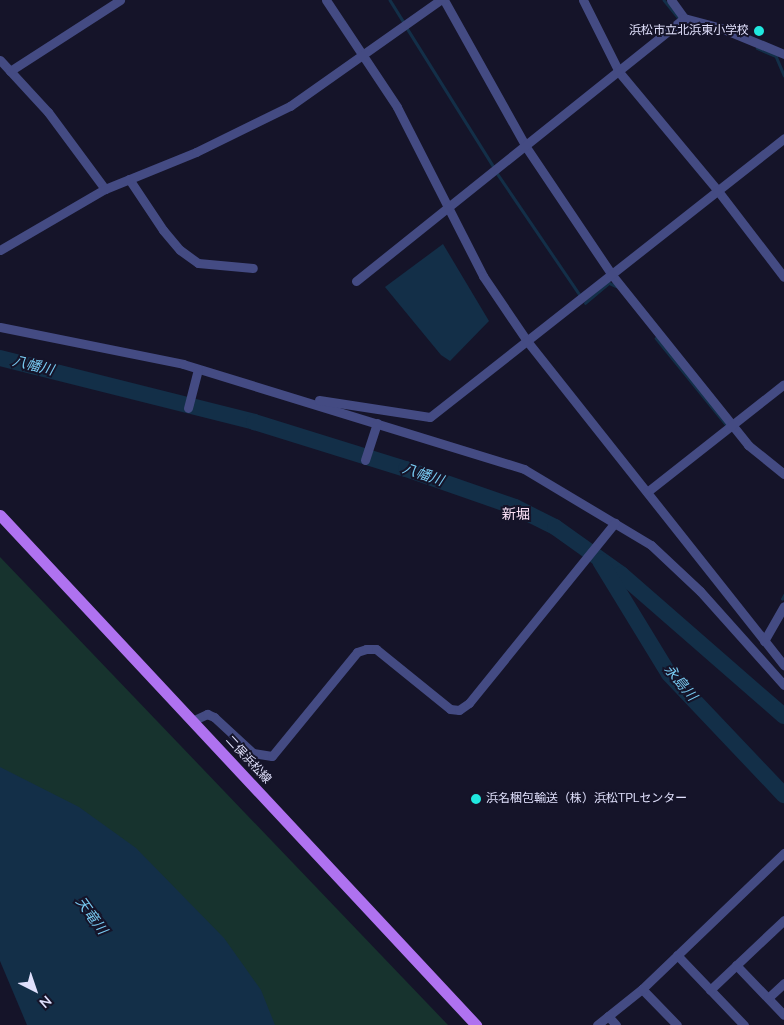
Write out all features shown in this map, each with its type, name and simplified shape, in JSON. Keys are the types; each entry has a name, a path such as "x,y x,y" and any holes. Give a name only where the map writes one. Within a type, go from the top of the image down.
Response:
{"main road":[{"name":"二俣浜松線","path":"0,515 476,1025"}],"street":[{"path":"10,71 120,0"},
{"path":"326,0 362,57 397,107 482,276 526,341 784,665"},
{"path":"0,250 105,189 196,152 290,106 442,0 526,147 612,275 748,445 784,474"},
{"path":"582,0 618,72 718,191 784,278"},
{"path":"671,0 684,18 721,28 784,54"},
{"path":"356,281 526,147 684,18"},
{"path":"0,60 48,112 105,189"},
{"path":"294,397 430,417 784,138"},
{"path":"129,179 163,230 180,250 198,263 253,268"},
{"path":"0,327 198,369 524,469 651,545 674,564 784,685"},
{"path":"188,408 198,369"},
{"path":"647,492 784,384"},
{"path":"365,460 377,423"},
{"path":"192,721 207,714 214,717 253,753 272,756 357,652 366,648 376,649 450,709 459,710 469,703 615,523"},
{"path":"764,640 784,606"},
{"path":"597,1025 642,988 784,853"},
{"path":"710,990 784,920"},
{"path":"677,955 744,1025"},
{"path":"736,965 784,1015"},
{"path":"768,998 784,983"},
{"path":"642,988 677,1025"},
{"path":"608,1016 616,1025"}],"green space":[{"path":"0,557 448,1025 263,1025 0,772"}],"water":[{"path":"443,244 489,321 450,361 441,355 385,287"},
{"name":"天竜川","path":"0,767 79,807 136,848 224,938 261,990 275,1025 27,1025 0,961"}],"waterway":[{"path":"390,0 404,22"},
{"path":"664,0 678,17"},
{"path":"407,28 494,167"},
{"path":"757,48 776,56 784,75"},
{"path":"497,173 580,295"},
{"path":"585,303 609,283 616,286"},
{"path":"656,338 726,424"},
{"name":"八幡川","path":"0,358 254,422 406,469 515,507 555,527 621,574 784,716"},
{"name":"永島川","path":"600,561 669,674 784,795"},
{"path":"782,599 784,595"}],"place":[{"name":"浜松市立北浜東小学校","path":"759,31"},
{"name":"浜名梱包輸送（株）浜松TPLセンター","path":"476,799"}],"district":[{"name":"新堀","path":"516,515"}]}
